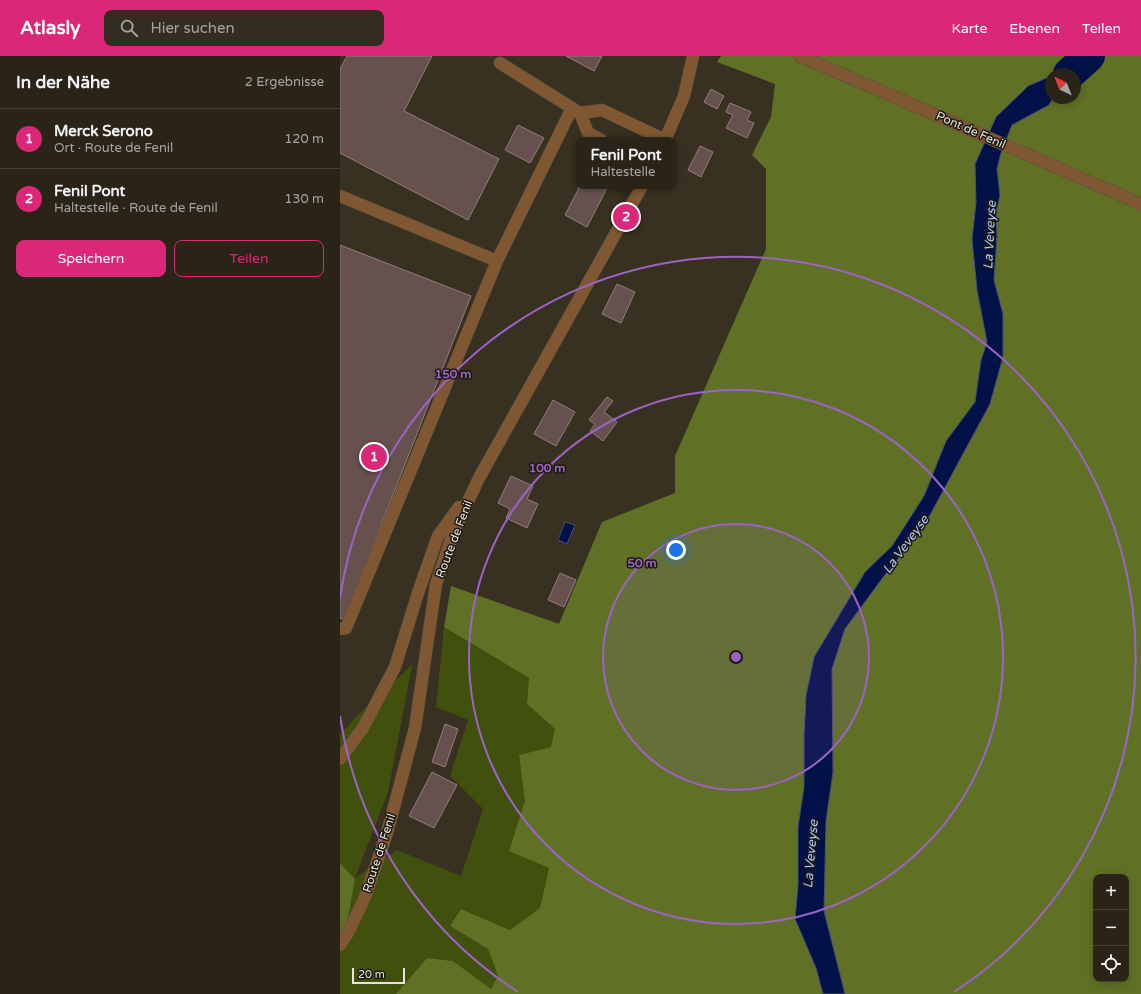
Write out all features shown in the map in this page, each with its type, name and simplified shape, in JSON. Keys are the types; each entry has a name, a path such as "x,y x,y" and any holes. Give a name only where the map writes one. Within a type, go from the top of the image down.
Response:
{"street":[{"path":"666,137 684,96 693,56"},
{"name":"Pont de Fenil","path":"800,56 1141,204"},
{"path":"500,63 576,111 588,133 595,137"},
{"path":"576,111 602,110 659,137"},
{"path":"340,629 346,628 497,261 576,111"},
{"name":"Route de Fenil","path":"340,945 348,933 365,897 387,833 415,728 436,584 454,531 479,478 602,261 640,189"},
{"path":"340,196 497,261"},
{"path":"340,759 363,728 394,667 438,536 479,478"}],"green space":[{"path":"721,56 1141,56 1141,994 845,994 824,911 826,821 833,772 832,669 845,629 884,576 923,528 990,404 1003,357 1003,314 994,280 997,237 996,213 1000,195 997,169 1001,153 1012,125 1050,104 1081,104 1081,68 1045,68 1045,79 1028,86 975,164 976,202 972,239 977,290 987,342 981,360 975,402 946,441 924,496 892,546 865,572 814,657 806,695 804,787 798,827 798,885 795,919 816,968 823,994 396,994 427,958 453,961 491,989 498,976 488,949 450,926 461,909 510,930 540,908 549,868 509,851 525,801 519,755 551,747 555,729 527,704 529,678 444,627 451,586 559,624 602,522 675,493 675,456 766,249 766,169 752,155 771,117 775,84 717,62"},
{"path":"444,627 529,678 527,704 555,729 551,747 519,755 526,801 509,850 549,868 540,908 510,930 461,909 450,926 488,949 498,976 491,989 453,961 427,958 396,994 340,994 340,935 347,924 355,879 340,863 340,735 357,716 412,665 388,792 355,878 397,850 461,876 483,809 450,776 468,720 436,707"},
{"path":"340,863 355,879 347,924 340,935"}],"water":[{"path":"1045,79 1045,104 1050,104 1012,125 1001,153 997,169 1000,195 996,213 997,237 994,280 1003,314 1003,357 990,404 923,528 884,576 845,629 832,669 833,772 826,821 824,911 845,994 823,994 816,968 795,919 798,885 798,827 804,787 806,695 814,657 865,572 892,546 924,496 946,441 975,402 981,360 987,342 977,290 972,239 976,202 975,164 996,117 1028,86"},
{"path":"565,522 575,525 567,544 558,540"}],"building":[{"path":"347,56 432,56 404,111 499,159 468,220 340,153 340,69"},
{"path":"566,56 602,56 594,71"},
{"path":"711,89 724,96 717,109 704,102"},
{"path":"730,103 751,112 747,120 754,123 747,138 726,128 733,115 726,112"},
{"path":"518,125 544,138 530,163 505,150"},
{"path":"700,146 713,152 701,177 688,170"},
{"path":"578,189 606,189 587,227 565,215"},
{"path":"340,245 471,296 344,620 340,618"},
{"path":"617,284 635,292 621,323 602,314"},
{"path":"607,397 613,401 604,412 617,422 603,441 590,431 595,424 589,420"},
{"path":"553,400 575,412 556,446 534,434"},
{"path":"511,476 533,486 527,499 538,504 527,528 506,518 510,509 498,503"},
{"path":"560,573 576,580 564,607 548,600"},
{"path":"445,724 458,729 445,767 432,762"},
{"path":"432,772 457,785 434,828 409,816"}],"waterway":[{"name":"La Veveyse","path":"1076,68 1089,56"}],"place":[{"name":"Fenil Pont","path":"626,217"},
{"name":"Merck Serono","path":"374,457"}]}
